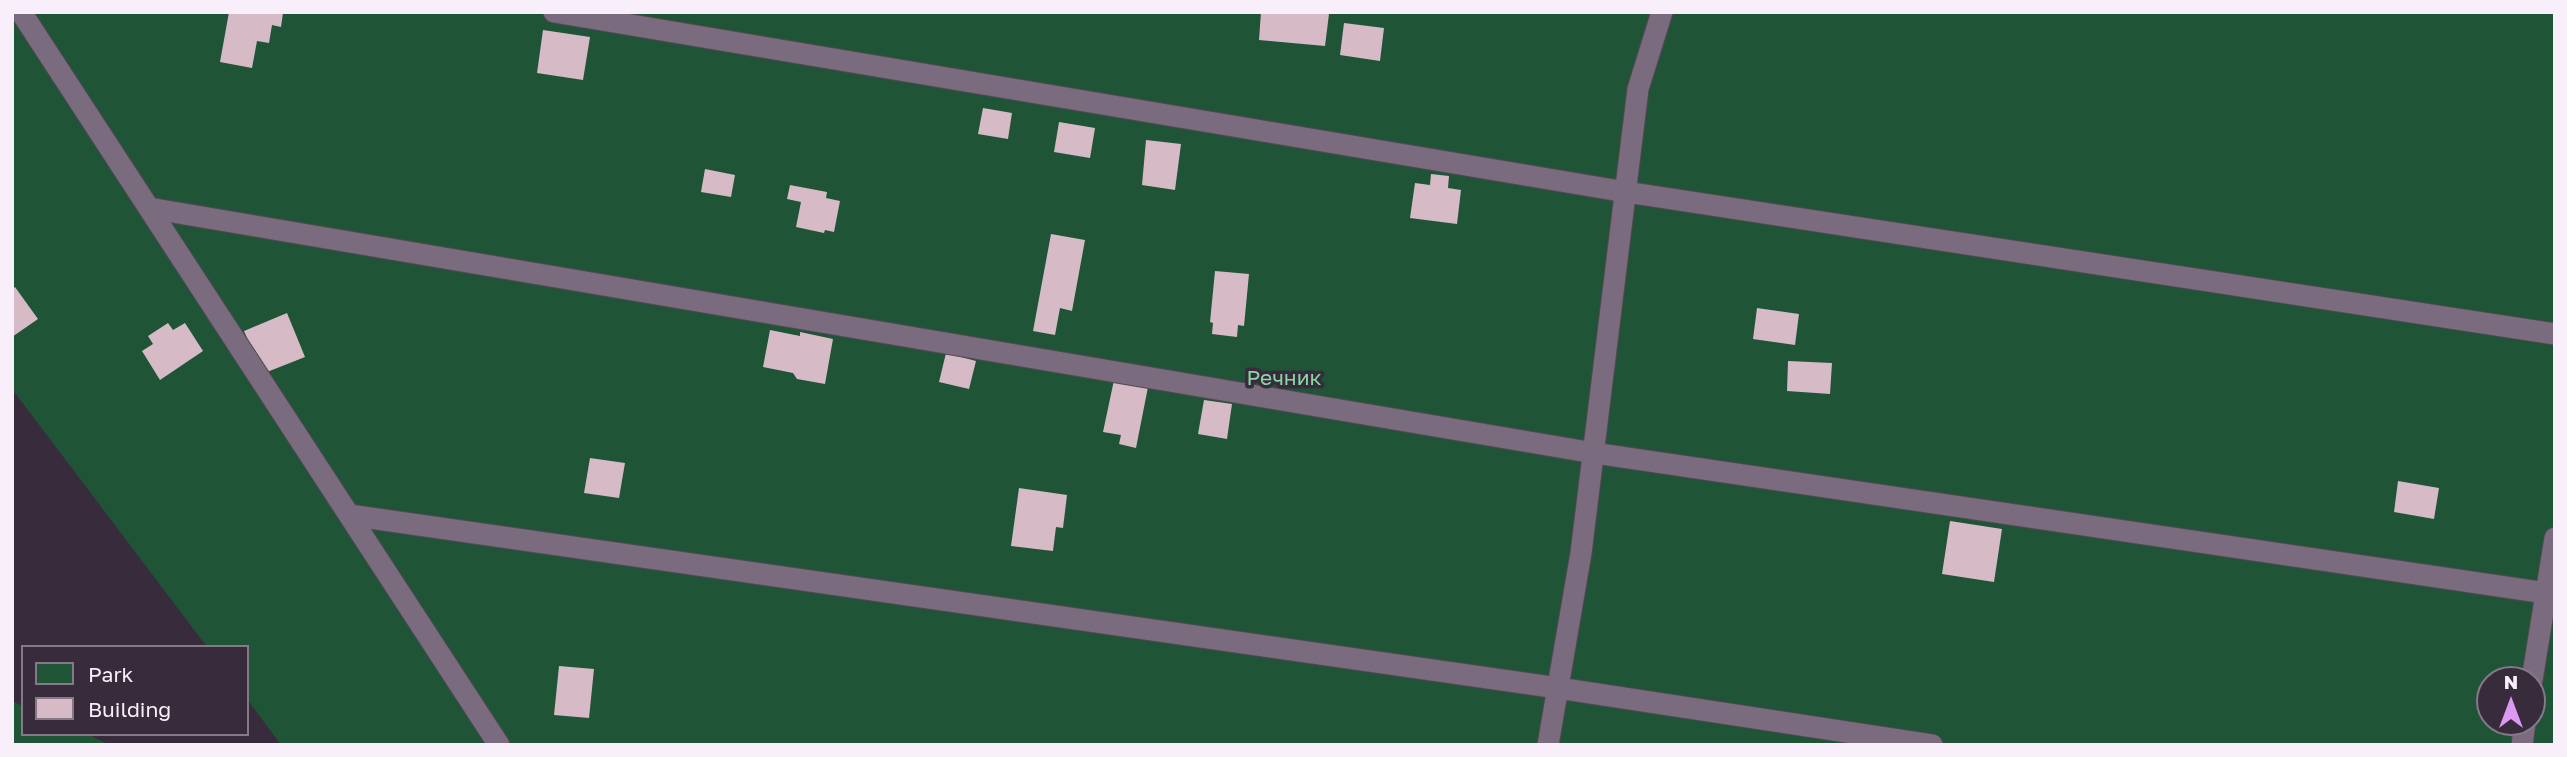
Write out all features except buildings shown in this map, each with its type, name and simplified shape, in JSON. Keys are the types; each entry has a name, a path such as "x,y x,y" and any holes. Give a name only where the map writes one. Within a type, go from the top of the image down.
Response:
{"lane":[{"path":"21,12 499,745"},
{"path":"554,12 1626,192 2555,334"},
{"path":"1548,745 1581,553 1638,89 1662,12"},
{"path":"149,208 1594,453 2546,593"},
{"path":"349,515 1558,688 1932,745"},
{"path":"2534,666 2555,538"}],"green space":[{"name":"Речник","path":"12,12 2555,12 2555,745 281,745 248,700 248,645 205,645 12,389"},
{"path":"12,701 21,705 21,736 91,736 110,745 12,745"}]}
